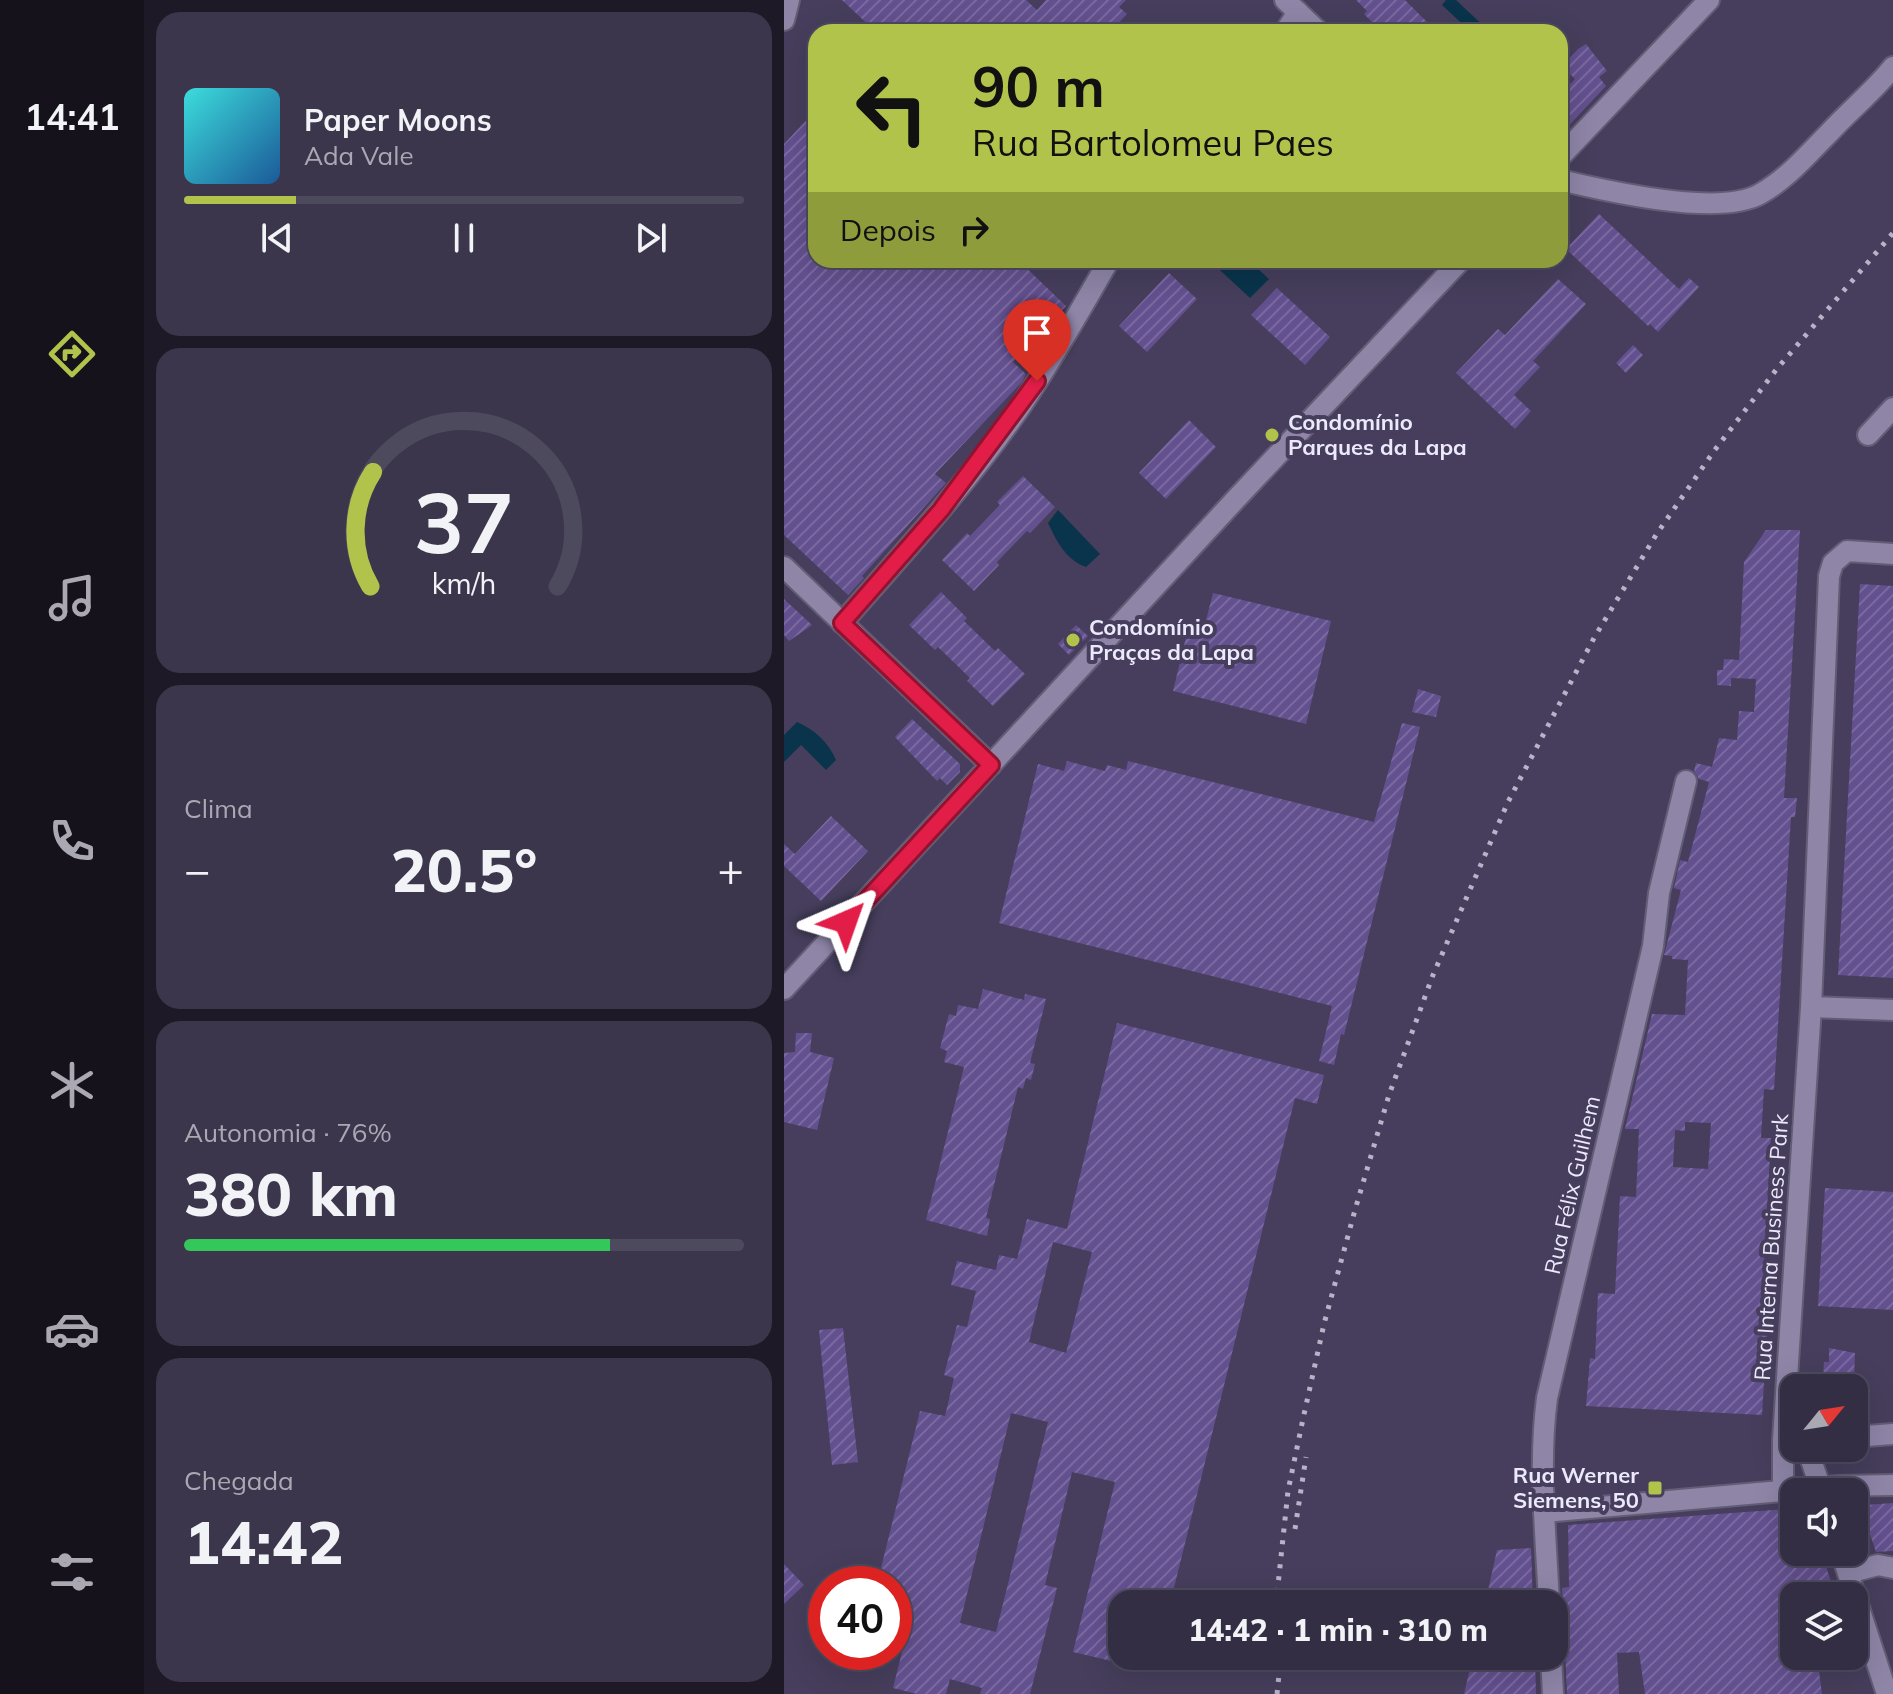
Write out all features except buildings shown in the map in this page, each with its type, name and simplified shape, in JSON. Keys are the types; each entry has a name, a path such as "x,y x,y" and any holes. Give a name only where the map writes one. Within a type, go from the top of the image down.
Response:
{"street":[{"path":"784,20 789,0"},
{"path":"1568,149 1709,0"},
{"path":"1292,6 1311,24"},
{"path":"1568,182 1596,189 1711,204 1731,203 1758,195 1804,160 1831,130 1864,101 1893,67"},
{"path":"842,623 941,510 1020,408 1104,268"},
{"path":"784,989 1453,268"},
{"path":"1868,435 1893,408"},
{"name":"Rua Interna Business Park","path":"1791,1374 1829,576 1833,563 1847,551 1893,554"},
{"path":"784,567 991,765"},
{"name":"Rua Félix Guilhem","path":"1548,1590 1543,1431 1547,1398 1653,946 1659,893 1686,781"},
{"path":"1811,1007 1893,1010"},
{"path":"1868,1436 1893,1434"},
{"path":"1868,1487 1893,1485"},
{"path":"1544,1512 1780,1491"},
{"path":"1848,1573 1878,1565 1893,1568"},
{"path":"1846,1566 1887,1694"},
{"path":"1552,1670 1553,1694"}],"water":[{"path":"1446,0 1456,0 1482,24 1462,24 1442,5"},
{"path":"1218,268 1257,268 1269,279 1250,298"},
{"path":"1058,510 1100,554 1086,567 1068,555 1051,530 1048,523"},
{"path":"797,722 820,737 833,754 836,760 826,770 801,745 784,762 784,735"}],"railway":[{"path":"1277,1590 1288,1491 1324,1324 1355,1210 1389,1095 1433,975 1508,802 1594,638 1656,535 1714,451 1776,370 1893,233"},
{"path":"1295,1529 1306,1457"},
{"path":"1277,1694 1280,1670"}],"place":[{"name":"Condomínio Parques da Lapa","path":"1272,435"},
{"name":"Condomínio Praças da Lapa","path":"1073,640"},
{"name":"Rua Werner Siemens, 50","path":"1655,1488"}],"route":[{"path":"846,922 991,765 842,623 941,510 1020,408 1037,381"}]}
